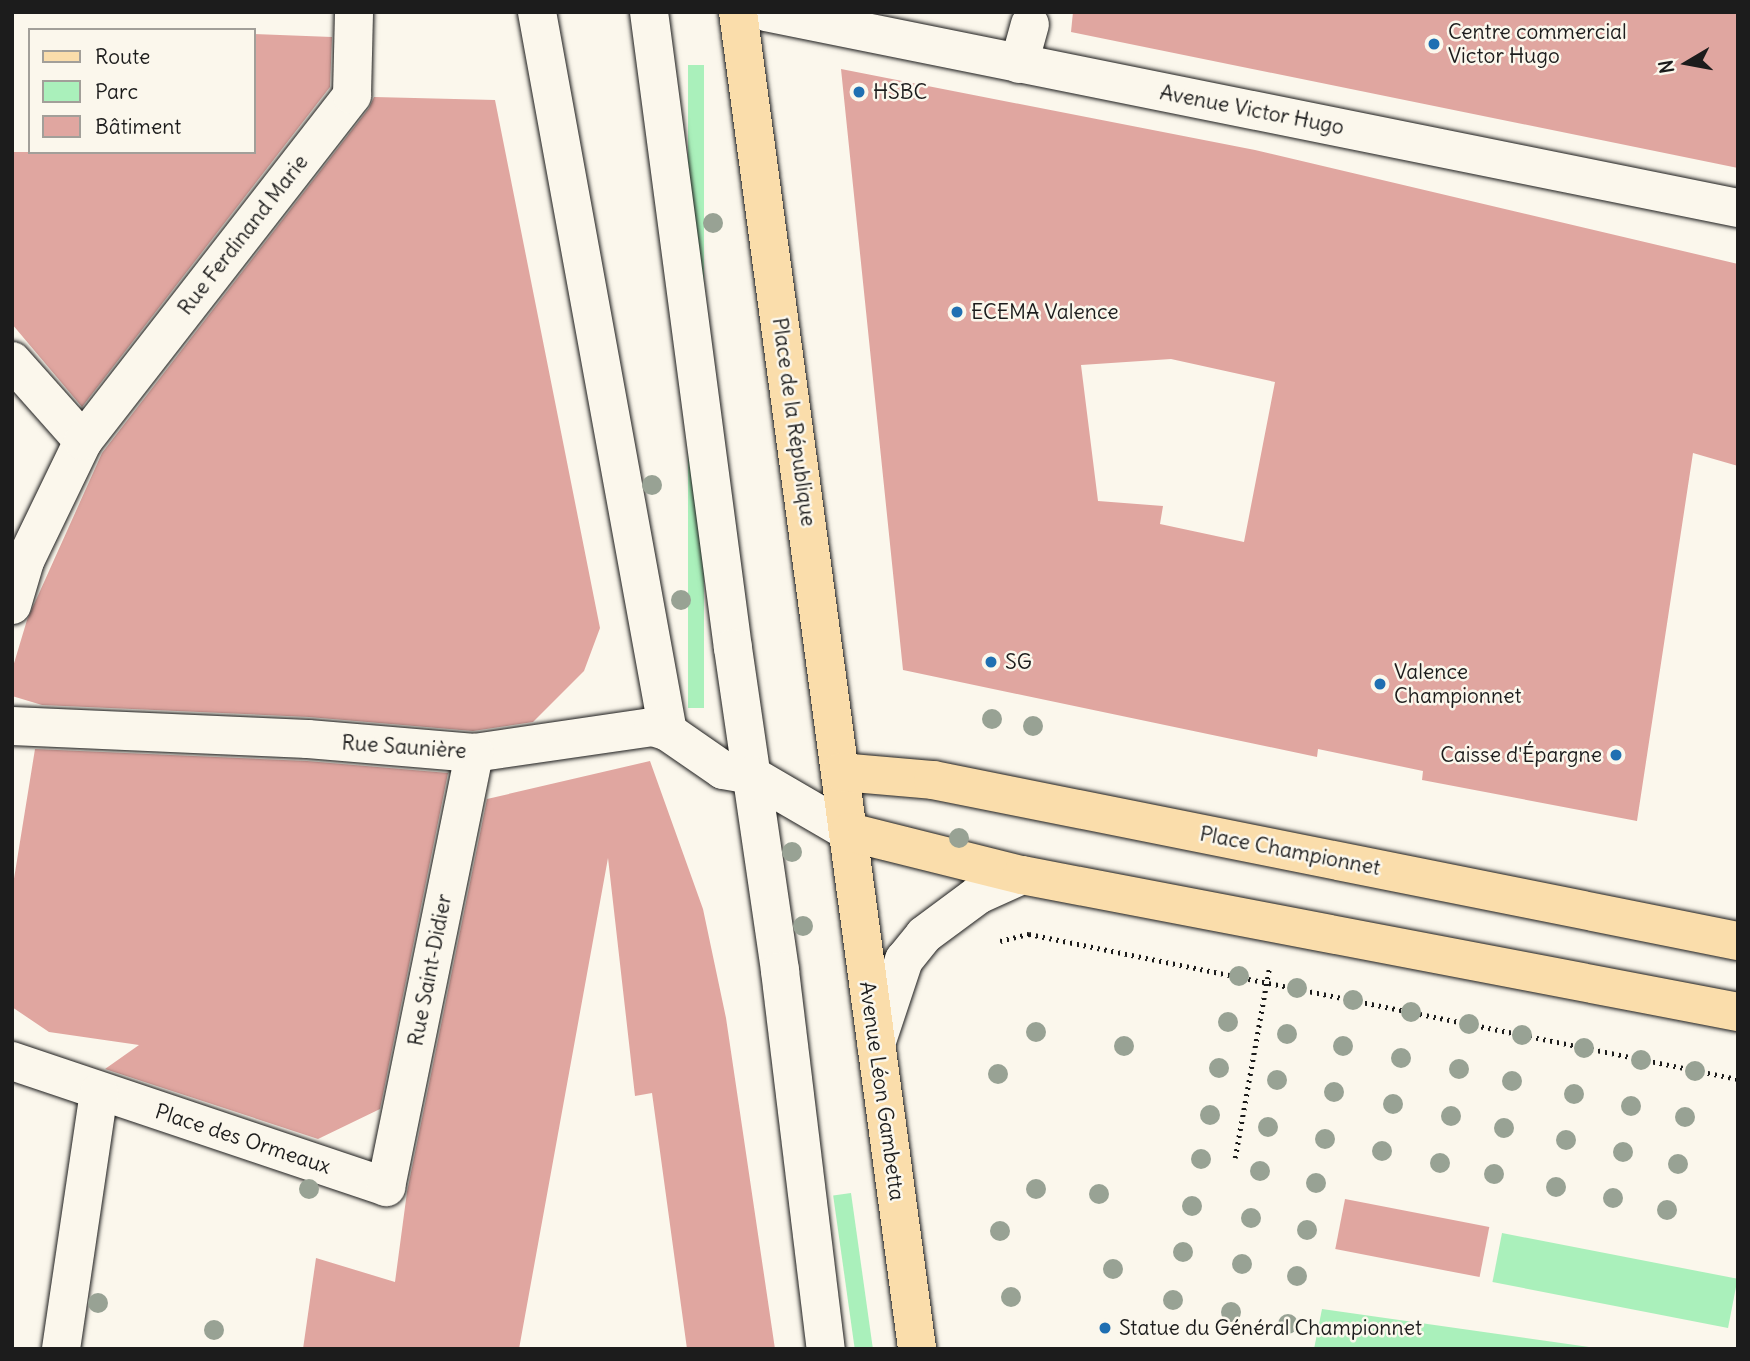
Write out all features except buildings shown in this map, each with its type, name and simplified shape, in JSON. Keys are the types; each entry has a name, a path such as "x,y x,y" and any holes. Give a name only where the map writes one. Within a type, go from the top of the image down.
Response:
{"main road":[{"name":"Place de la République","path":"738,12 849,832"},
{"name":"Place Championnet","path":"841,772 933,780 1738,941"},
{"path":"849,832 1022,875 1276,926 1738,1012"},
{"name":"Avenue Léon Gambetta","path":"849,832 918,1349"}],"street":[{"name":"Rue Ferdinand Marie","path":"12,605 25,561 83,441 352,95 354,12"},
{"path":"518,12 555,12"},
{"path":"649,12 751,775 780,971 826,1349"},
{"name":"Avenue Victor Hugo","path":"766,12 1738,208"},
{"path":"537,13 668,732"},
{"path":"1019,64 1030,24"},
{"path":"12,361 83,441"},
{"name":"Rue Saunière","path":"12,726 307,739 474,753 637,726 668,732 723,770 751,775 849,832"},
{"name":"Rue Saint-Didier","path":"386,1187 474,753"},
{"path":"876,1045 904,960 924,935 978,895 1022,875"},
{"name":"Place des Ormeaux","path":"12,1061 100,1093 386,1187"},
{"path":"61,1349 100,1093"}],"path":[{"path":"1235,1158 1276,926"},
{"path":"988,944 1029,934 1738,1079"}],"green space":[{"path":"688,65 704,65 704,708 688,708"},
{"path":"851,1193 873,1348 855,1349 833,1196"},
{"path":"1502,1233 1738,1279 1728,1328 1492,1282"},
{"path":"1322,1309 1603,1349 1314,1349"}],"place":[{"name":"Centre commercial Victor Hugo","path":"1434,44"},
{"name":"HSBC","path":"859,92"},
{"name":"ECEMA Valence","path":"957,312"},
{"name":"SG","path":"991,662"},
{"name":"Valence Championnet","path":"1380,684"},
{"name":"Caisse d'Épargne","path":"1616,755"},
{"name":"Statue du Général Championnet","path":"1105,1328"}]}
